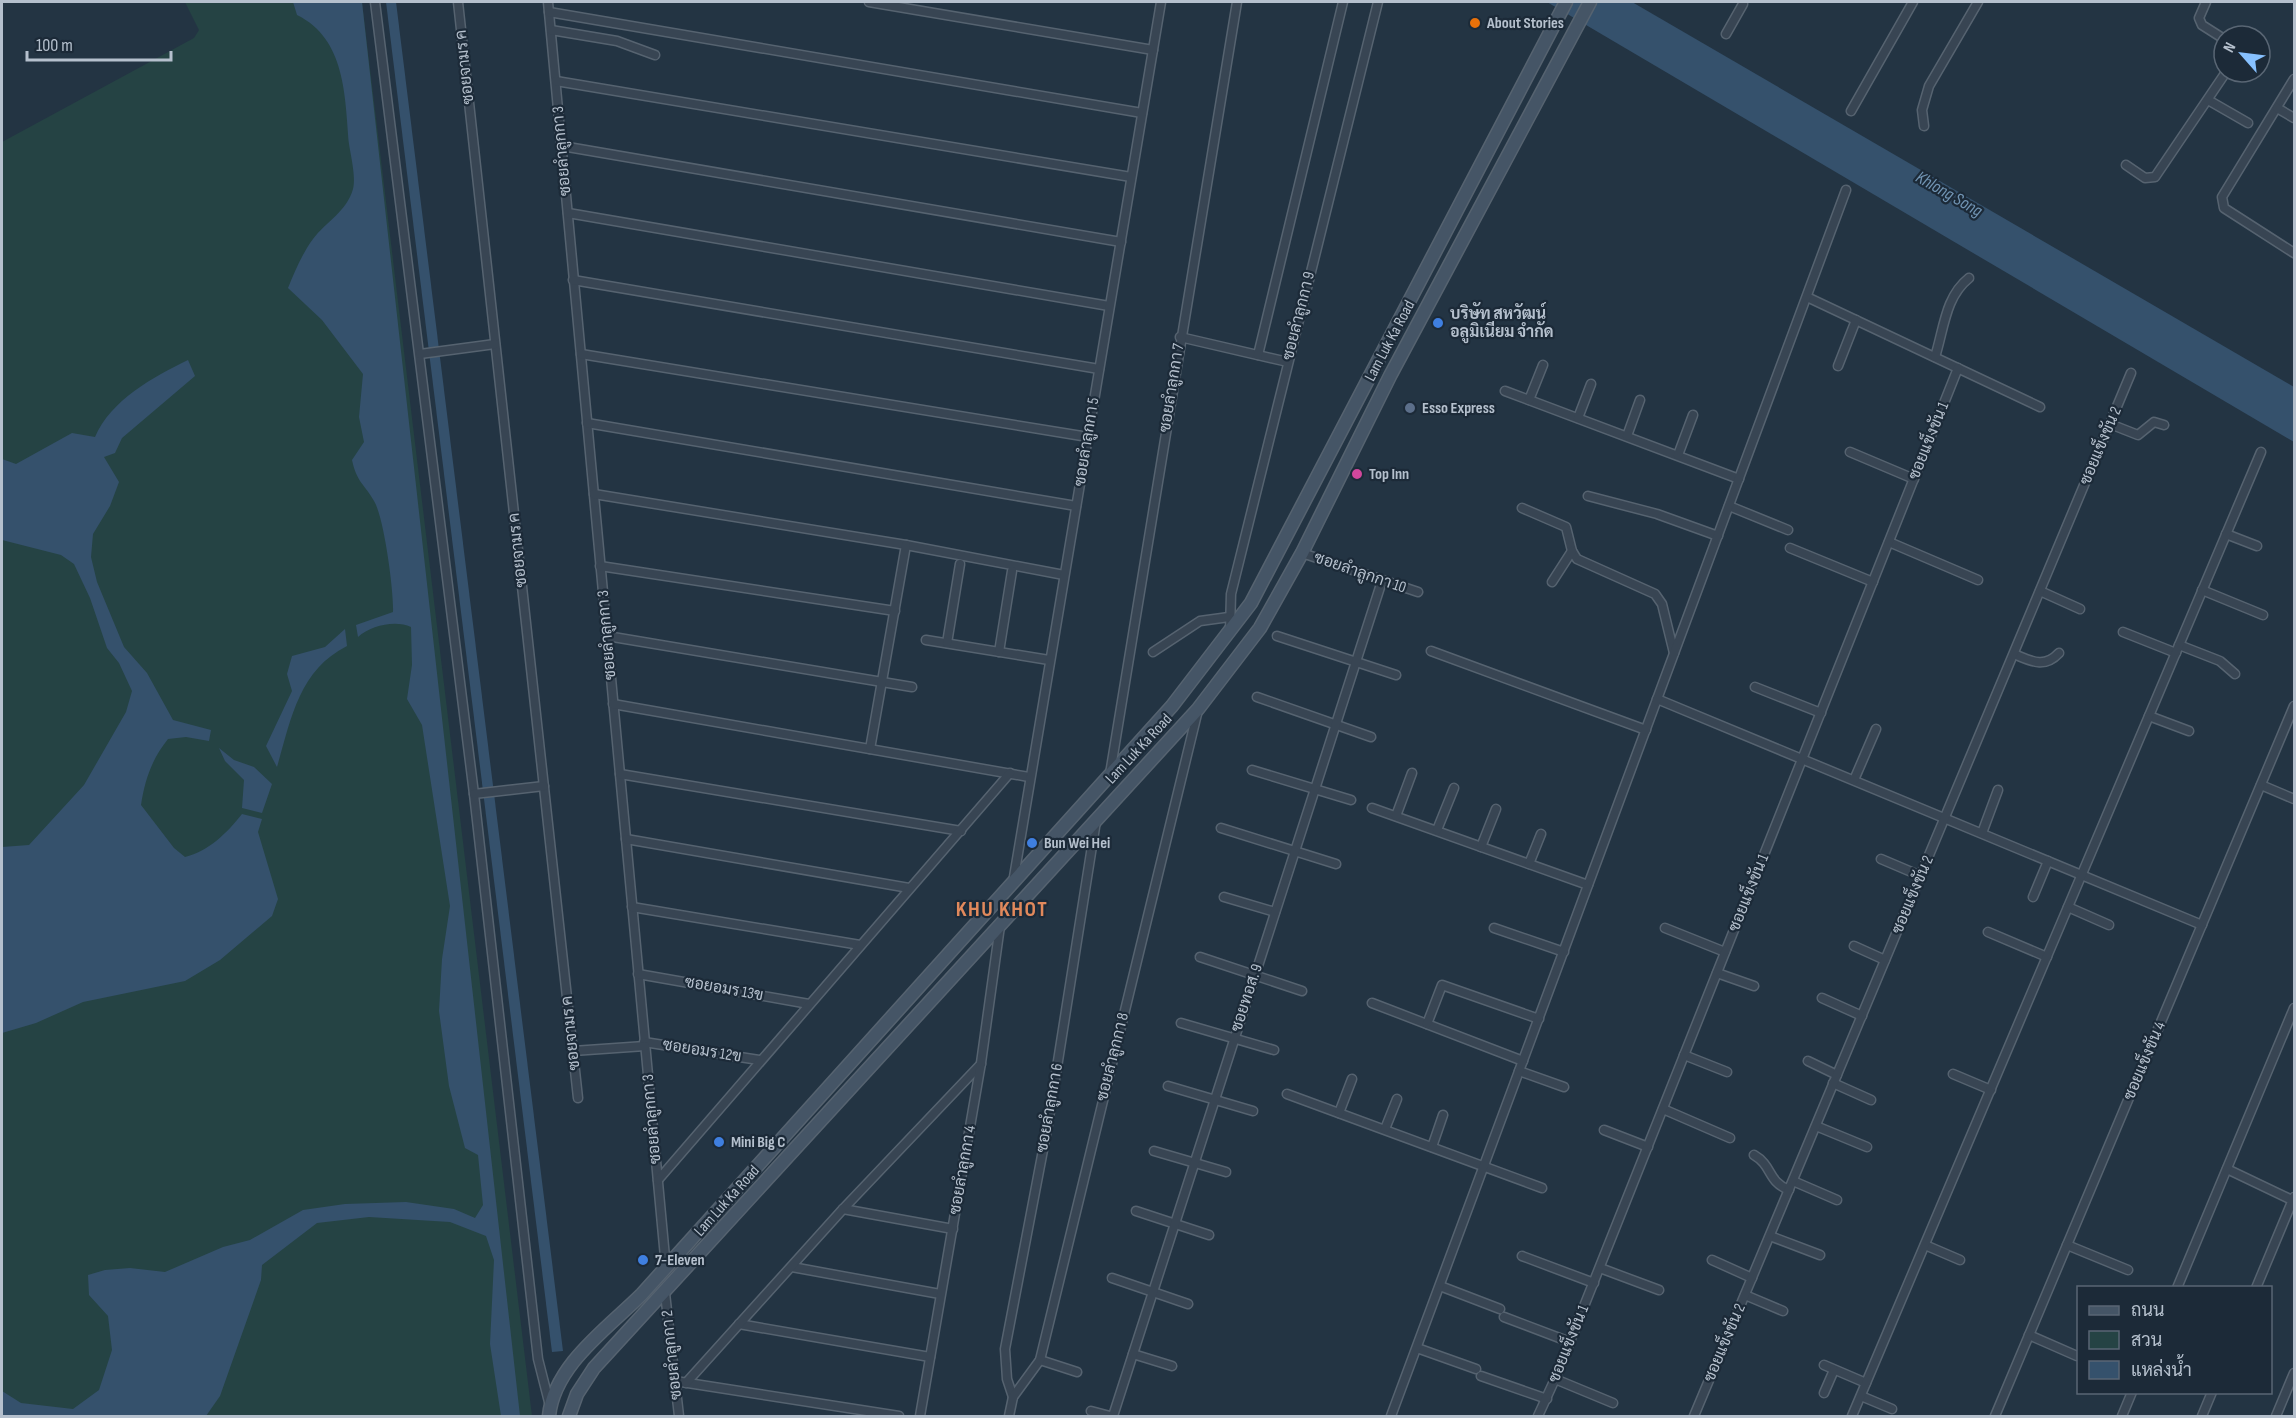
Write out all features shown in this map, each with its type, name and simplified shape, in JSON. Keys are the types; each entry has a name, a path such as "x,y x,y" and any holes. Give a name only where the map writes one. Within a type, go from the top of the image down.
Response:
{"main road":[{"name":"Lam Luk Ka Road","path":"550,1412 566,1373 582,1352 666,1268 1172,706 1251,603 1566,2"},
{"name":"Lam Luk Ka Road","path":"569,1416 577,1394 594,1368 665,1293 1096,818 1198,710 1255,636 1302,553 1590,2"},
{"path":"1320,473 1338,481"}],"street":[{"path":"375,2 424,354 538,1359 550,1412"},
{"name":"ซอยจามร ค","path":"458,2 578,1098"},
{"name":"ซอยลำลูกกา 3","path":"548,2 666,1268"},
{"path":"869,2 1153,50"},
{"name":"ซอยลำลูกกา 5","path":"1013,883 1161,2"},
{"name":"ซอยลำลูกกา 7","path":"1110,775 1180,337 1237,2"},
{"path":"1258,355 1343,2"},
{"name":"ซอยลำลูกกา 9","path":"1230,632 1231,594 1378,2"},
{"path":"1726,34 1742,2"},
{"path":"1851,111 1913,2"},
{"path":"1924,126 1922,110 1929,86 1978,2"},
{"path":"2206,2 2199,18 2202,25 2212,31"},
{"path":"549,12 1142,113"},
{"path":"551,30 617,41 655,55"},
{"path":"2295,78 2222,197 2224,208 2295,253"},
{"path":"556,81 1131,177"},
{"path":"2127,165 2145,178 2155,177 2218,84"},
{"path":"2208,100 2248,123"},
{"path":"2277,108 2295,118"},
{"path":"562,146 1120,242"},
{"path":"1391,1416 1846,189"},
{"path":"567,213 1109,306"},
{"path":"1935,357 1950,300 1954,291 1969,278"},
{"path":"573,280 1098,369"},
{"path":"1807,297 2040,406"},
{"path":"1838,366 1856,320"},
{"path":"1180,337 1288,362"},
{"path":"424,354 495,344"},
{"path":"581,354 1088,437"},
{"path":"1529,400 1543,364"},
{"name":"ซอยแข็งขัน 1","path":"1538,1416 1594,1283 1958,368"},
{"name":"ซอยแข็งขัน 2","path":"1694,1416 2132,373"},
{"path":"1578,418 1591,384"},
{"path":"1505,391 1739,479"},
{"path":"1627,436 1640,400"},
{"path":"1678,455 1693,415"},
{"path":"2110,424 2138,435 2154,422 2164,425"},
{"path":"587,423 1076,506"},
{"path":"1850,452 1914,479"},
{"path":"1852,1416 2261,452"},
{"path":"594,494 1064,575"},
{"path":"1588,496 1657,514 1718,536"},
{"path":"1729,506 1788,530"},
{"path":"1522,508 1566,526 1572,551 1577,559 1655,594 1662,603 1674,654"},
{"path":"2226,534 2258,546"},
{"path":"1889,542 1978,580"},
{"path":"870,749 906,546"},
{"path":"1790,548 1873,582"},
{"path":"1552,582 1572,551"},
{"name":"ซอยลำลูกกา 10","path":"1302,553 1418,592"},
{"path":"947,643 960,564"},
{"path":"600,566 895,611"},
{"path":"999,652 1012,571"},
{"name":"ซอยทอส. 9","path":"1112,1416 1382,581"},
{"path":"2202,590 2263,615"},
{"path":"2040,591 2080,609"},
{"path":"1153,652 1200,621 1229,617"},
{"path":"2123,632 2220,661 2235,674"},
{"path":"607,636 883,684 912,687"},
{"path":"1277,636 1396,675"},
{"path":"926,640 1049,660"},
{"path":"1431,651 1646,730"},
{"path":"2014,654 2037,664 2046,663 2059,653"},
{"path":"1755,687 1821,713"},
{"path":"1257,697 1371,738"},
{"path":"1657,699 2202,925"},
{"path":"613,704 1029,777"},
{"name":"ซอยแข็งขัน 4","path":"1995,1416 2295,706"},
{"name":"ซอยลำลูกกา 8","path":"1013,1397 1040,1360 1198,710"},
{"path":"2149,716 2189,731"},
{"path":"1854,780 1876,729"},
{"path":"1252,770 1351,800"},
{"path":"657,1180 1010,773"},
{"path":"1396,816 1412,773"},
{"path":"620,774 961,831"},
{"path":"2261,785 2295,799"},
{"path":"474,794 544,786"},
{"path":"1437,830 1454,788"},
{"path":"1982,833 1998,790"},
{"path":"1372,808 1588,885"},
{"path":"1481,848 1496,809"},
{"name":"ซอยลำลูกกา 6","path":"1013,1397 1007,1379 1005,1349 1048,1124 1096,818"},
{"path":"1221,828 1336,864"},
{"path":"1528,864 1541,834"},
{"path":"626,839 909,888"},
{"path":"1881,859 1921,876"},
{"path":"2033,897 2048,861"},
{"path":"1224,897 1275,912"},
{"path":"632,907 860,945"},
{"path":"2068,907 2109,924"},
{"name":"ซอยลำลูกกา 4","path":"920,1416 981,1064 1001,923"},
{"path":"1494,928 1564,952"},
{"path":"1665,928 1725,952"},
{"path":"1988,932 2047,957"},
{"path":"1854,945 1885,960"},
{"path":"1200,957 1302,991"},
{"path":"1717,973 1754,986"},
{"name":"ซอยอมร 13ข","path":"638,974 809,1004"},
{"path":"1427,1024 1442,985 1539,1019"},
{"path":"1822,998 1862,1016"},
{"path":"1372,1003 1523,1061"},
{"path":"2177,1286 2295,1008"},
{"path":"1181,1023 1274,1050"},
{"name":"ซอยอมร 12ข","path":"573,1051 645,1044 759,1060"},
{"path":"1684,1055 1727,1072"},
{"path":"1808,1061 1871,1100"},
{"path":"686,1383 843,1209 981,1064"},
{"path":"1519,1071 1564,1088"},
{"path":"1953,1074 1991,1090"},
{"path":"1339,1113 1352,1079"},
{"path":"1168,1086 1253,1111"},
{"path":"1287,1094 1542,1188"},
{"path":"1385,1130 1397,1099"},
{"path":"1663,1109 1730,1138"},
{"path":"1432,1147 1443,1115"},
{"path":"1816,1126 1868,1148"},
{"path":"1604,1130 1648,1147"},
{"path":"1154,1151 1226,1172"},
{"path":"1754,1155 1768,1166 1776,1184 1789,1190"},
{"path":"2227,1169 2294,1200 2256,1286"},
{"path":"1792,1181 1838,1200"},
{"path":"843,1209 953,1229"},
{"path":"1136,1211 1209,1235"},
{"path":"1770,1236 1820,1255"},
{"path":"1925,1245 1960,1260"},
{"path":"2067,1245 2128,1270"},
{"path":"1522,1256 1594,1283"},
{"path":"1712,1260 1752,1278"},
{"path":"792,1268 940,1294"},
{"path":"1600,1268 1659,1290"},
{"path":"1112,1278 1188,1304"},
{"path":"1440,1286 1570,1342"},
{"name":"ซอยลำลูกกา 2","path":"665,1293 679,1416"},
{"path":"1745,1295 1783,1311"},
{"path":"739,1324 930,1357"},
{"path":"2029,1335 2077,1356"},
{"path":"1417,1348 1547,1399"},
{"path":"1133,1354 1172,1366"},
{"path":"1040,1360 1077,1372"},
{"path":"1824,1365 1866,1383"},
{"path":"1824,1393 1834,1370"},
{"path":"2276,1416 2294,1375"},
{"path":"1555,1379 1613,1403"},
{"path":"675,1381 899,1416"},
{"path":"2122,1416 2132,1394"},
{"path":"2202,1416 2211,1394"},
{"path":"1861,1396 1892,1409"},
{"path":"1009,1416 1013,1397"},
{"path":"1091,1411 1112,1416"}],"green space":[{"path":"185,2 362,2 532,1416 2,1416 2,142 194,38 199,30"}],"water":[{"path":"293,2 362,2 520,1416 501,1416 490,1344 494,1260 486,1236 450,1222 369,1217 317,1223 262,1265 261,1280 220,1396 206,1416 2,1416 2,1391 21,1403 73,1409 99,1390 112,1350 108,1316 89,1295 88,1275 105,1270 130,1268 165,1272 223,1247 250,1240 303,1210 345,1204 406,1202 454,1209 475,1218 483,1205 478,1155 465,1148 449,1086 439,1011 442,959 450,906 422,725 407,699 412,665 411,627 398,624 384,625 370,629 358,637 356,625 393,612 385,538 378,510 359,478 352,460 364,442 359,417 363,374 322,320 288,288 309,245 346,204 353,189 354,179 340,71 325,39 313,26 297,15"},
{"path":"386,2 396,2 563,1351 552,1352"},
{"name":"Khlong Song","path":"1547,2 1632,2 2294,387 2294,442"},
{"path":"188,360 195,376 122,438 115,453 104,457 119,482 110,506 93,534 91,557 97,582 124,647 147,673 173,720 211,730 209,741 186,737 168,739 150,770 141,805 174,848 185,857 217,840 242,814 262,819 258,832 278,899 272,916 220,960 185,981 83,1002 36,1023 2,1033 2,847 29,845 84,785 126,712 132,691 119,663 107,648 90,598 74,564 61,555 2,540 2,459 16,464 72,433 95,437 111,412 134,391"},
{"path":"345,629 347,646 318,668 307,682 299,698 277,767 266,746 292,691 287,674 292,656 325,647"},
{"path":"219,748 234,760 254,767 272,784 262,813 242,808 244,780 225,761"}],"place":[{"name":"About Stories","path":"1475,23"},
{"name":"บริษัท สหวัฒน์ อลูมิเนียม จำกัด","path":"1438,323"},
{"name":"Esso Express","path":"1410,408"},
{"name":"Top Inn","path":"1357,474"},
{"name":"Bun Wei Hei","path":"1032,843"},
{"name":"Mini Big C","path":"719,1142"},
{"name":"7-Eleven","path":"643,1260"}],"district":[{"name":"KHU KHOT","path":"1002,909"}]}
